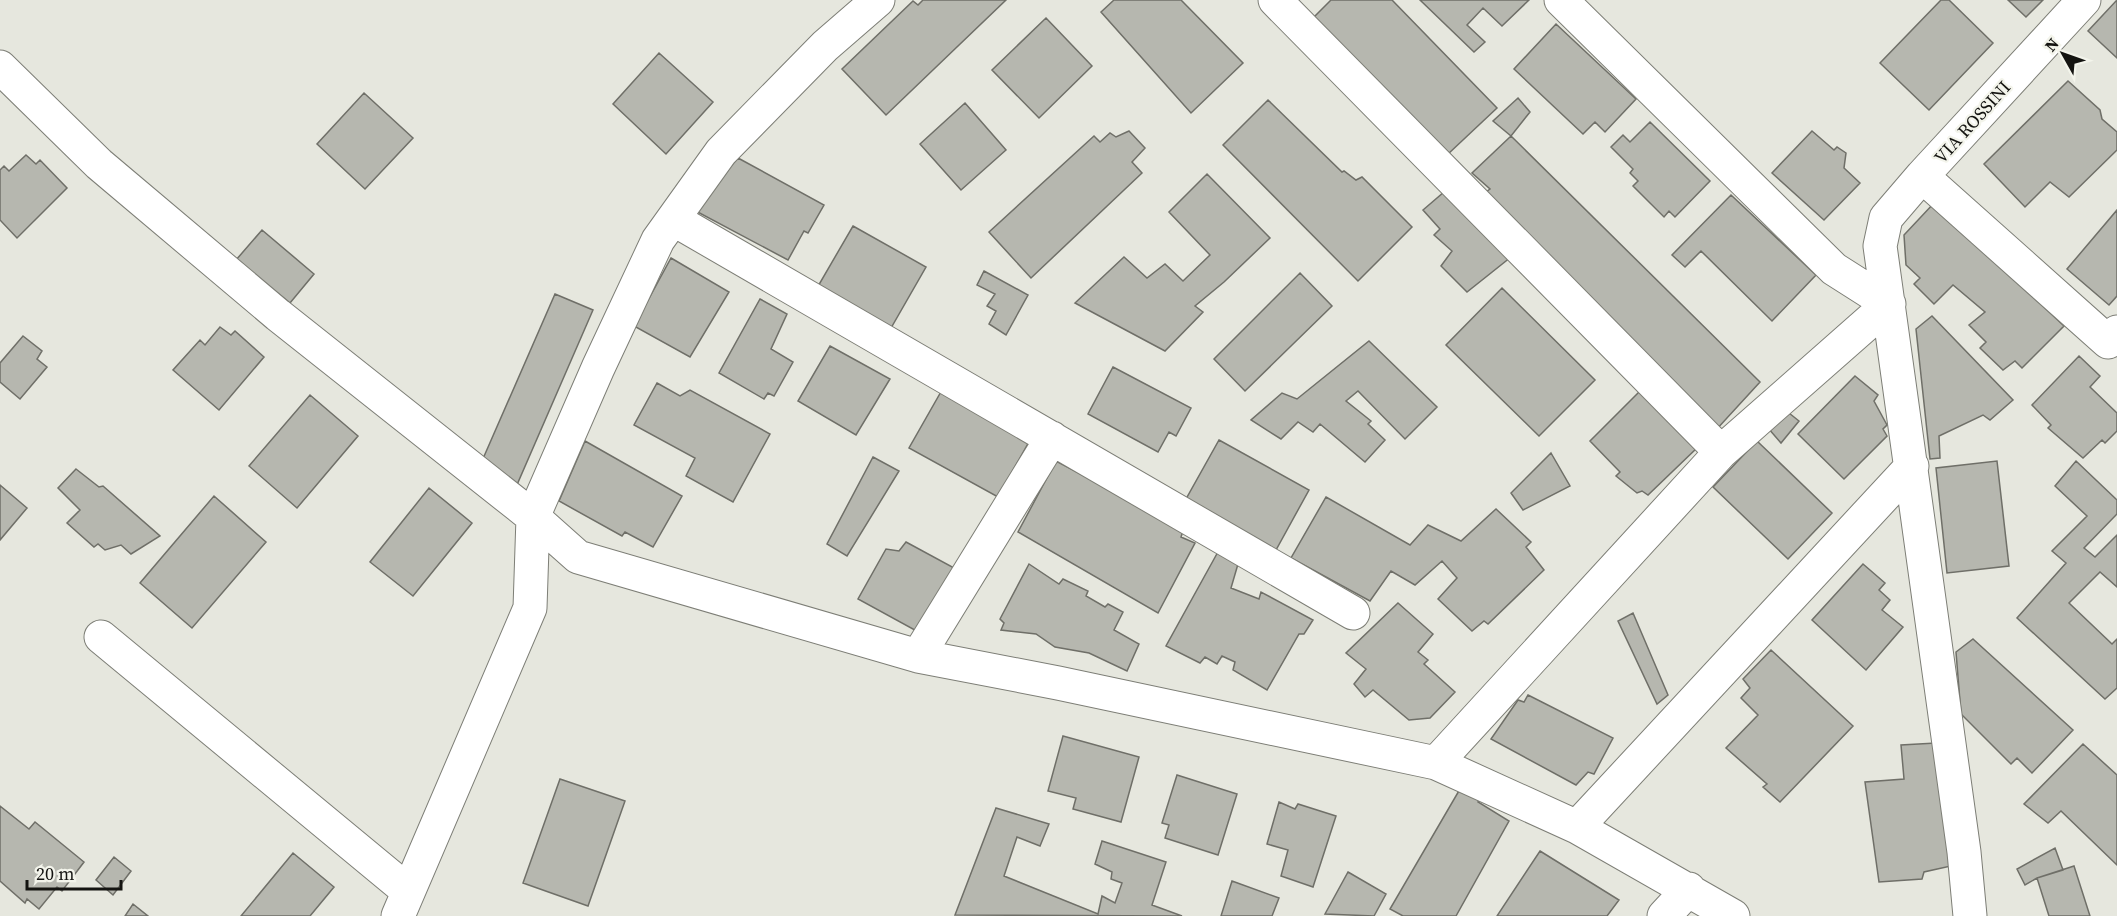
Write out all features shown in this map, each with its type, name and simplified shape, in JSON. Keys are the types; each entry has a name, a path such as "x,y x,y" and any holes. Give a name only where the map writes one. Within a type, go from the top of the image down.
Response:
{"street":[{"path":"101,637 403,904 530,608 533,517 658,240 721,152 825,46 878,0"},
{"path":"1275,0 1720,452"},
{"path":"1561,0 1834,268 1889,303 1964,852 1970,916"},
{"name":"VIA ROSSINI","path":"1889,303 1880,246 1886,218 2084,0"},
{"path":"0,67 117,179 278,315 533,517 578,557 918,656 1058,683 1436,763 1577,827 1733,916"},
{"path":"1922,176 2108,342 2117,333"},
{"path":"673,219 1353,613"},
{"path":"1436,763 1720,452 1889,303"},
{"path":"918,656 1052,438"},
{"path":"1577,827 1912,466"},
{"path":"1664,916 1689,889"}],"building":[{"path":"923,0 1006,0 886,115 842,69 913,1 918,5"},
{"path":"1114,0 1181,0 1243,63 1191,113 1101,12"},
{"path":"1331,0 1392,0 1497,108 1447,155 1313,18"},
{"path":"1420,0 1529,0 1502,26 1483,8 1467,25 1485,42 1474,52"},
{"path":"1941,0 1949,0 1993,43 1929,110 1880,63"},
{"path":"2008,0 2043,0 2026,17"},
{"path":"2117,0 2117,58 2088,31"},
{"path":"1046,18 1092,66 1039,118 992,70"},
{"path":"1556,24 1636,99 1605,132 1595,122 1583,134 1514,69"},
{"path":"659,53 713,102 666,154 613,104"},
{"path":"2068,81 2100,110 2102,119 2117,132 2117,150 2069,197 2050,182 2025,207 1984,164"},
{"path":"364,93 413,138 365,189 317,144"},
{"path":"1518,98 1530,112 1511,136 1493,121"},
{"path":"1268,100 1342,172 1344,171 1356,180 1362,177 1412,227 1358,281 1223,145"},
{"path":"965,103 1006,150 961,190 920,144"},
{"path":"1650,122 1710,181 1675,217 1669,211 1664,217 1633,186 1638,181 1630,173 1633,169 1611,147 1623,135 1630,142"},
{"path":"1129,131 1145,148 1132,162 1142,173 1031,278 989,232 1094,136 1100,142 1110,133 1116,137"},
{"path":"1812,131 1834,150 1837,147 1846,153 1844,168 1860,183 1824,220 1772,173"},
{"path":"1511,136 1760,382 1716,430 1482,195 1490,189 1472,173"},
{"path":"26,155 36,164 40,160 67,188 17,238 0,220 0,170 4,166 9,171"},
{"path":"738,158 824,205 808,233 804,231 788,260 692,209"},
{"path":"1207,174 1270,238 1195,306 1203,312 1165,351 1075,303 1124,257 1147,278 1165,264 1183,281 1210,255 1169,212"},
{"path":"1444,192 1511,257 1467,292 1441,266 1452,251 1434,235 1440,229 1423,210"},
{"path":"1731,195 1816,275 1772,321 1701,251 1685,267 1672,255"},
{"path":"1934,203 2064,326 2022,368 2015,361 2003,370 1980,348 1986,342 1969,325 1985,312 1953,285 1934,304 1914,284 1920,278 1906,265 1904,235"},
{"path":"2117,210 2117,296 2109,305 2067,269"},
{"path":"853,226 926,267 891,328 817,288"},
{"path":"262,230 314,274 290,303 236,260"},
{"path":"671,258 729,292 690,357 634,326"},
{"path":"984,271 1028,295 1006,335 989,324 996,311 987,306 995,294 977,285"},
{"path":"1300,273 1332,306 1245,391 1214,359"},
{"path":"1502,288 1595,380 1539,436 1446,345"},
{"path":"555,294 593,310 516,487 482,461"},
{"path":"760,299 787,314 771,349 793,362 774,396 768,393 764,399 719,373"},
{"path":"1932,316 2013,400 1990,420 1983,415 1939,436 1940,458 1930,459 1916,329"},
{"path":"220,327 231,335 235,331 264,357 219,410 173,370 200,340 205,345"},
{"path":"23,336 42,351 37,359 47,367 20,399 0,382 0,363"},
{"path":"1369,341 1437,407 1405,439 1358,391 1346,401 1371,421 1368,424 1385,440 1365,462 1320,424 1313,432 1298,422 1281,439 1251,420 1282,393 1297,399"},
{"path":"830,346 890,379 856,435 798,401"},
{"path":"2079,356 2100,376 2090,387 2117,413 2117,431 2105,443 2102,440 2083,458 2048,428 2051,425 2032,405"},
{"path":"1113,367 1191,408 1176,436 1169,432 1158,452 1088,414"},
{"path":"1855,376 1878,395 1874,401 1887,425 1883,429 1887,436 1844,479 1798,434"},
{"path":"657,383 680,396 690,390 770,434 733,502 686,476 695,458 634,425"},
{"path":"942,390 1030,440 998,497 909,448"},
{"path":"1640,391 1699,446 1648,495 1642,491 1637,493 1616,476 1620,472 1590,441"},
{"path":"310,395 358,436 297,508 249,466"},
{"path":"1784,409 1799,421 1781,443 1768,428"},
{"path":"1219,440 1309,490 1276,550 1186,499"},
{"path":"585,441 682,496 653,547 625,532 622,536 559,501"},
{"path":"1757,441 1832,513 1788,559 1713,487"},
{"path":"1551,453 1570,486 1523,510 1511,493"},
{"path":"873,457 899,471 847,556 827,544"},
{"path":"1056,461 1184,528 1181,537 1195,543 1158,613 1018,532"},
{"path":"1997,461 2009,566 1947,573 1936,468"},
{"path":"2076,461 2117,500 2117,514 2084,548 2095,557 2117,535 2117,587 2100,572 2069,603 2112,644 2117,639 2117,688 2105,699 2017,618 2066,563 2052,551 2087,516 2055,486"},
{"path":"76,469 99,487 103,486 160,536 131,554 121,545 105,550 98,544 94,547 67,523 80,510 58,488"},
{"path":"0,485 27,508 0,540"},
{"path":"429,488 472,523 413,596 370,562"},
{"path":"214,496 266,542 192,628 140,583"},
{"path":"1326,497 1410,545 1428,525 1461,541 1496,509 1531,542 1526,547 1544,570 1488,624 1484,621 1472,631 1438,599 1457,578 1442,561 1415,585 1391,571 1370,601 1291,558"},
{"path":"906,542 956,569 922,634 858,599 886,549 899,551"},
{"path":"1219,550 1238,564 1231,588 1259,599 1261,592 1313,620 1304,634 1299,634 1267,690 1233,670 1235,662 1222,656 1217,664 1205,657 1200,663 1166,646"},
{"path":"1029,564 1059,584 1063,579 1088,591 1086,596 1105,607 1108,604 1123,612 1114,630 1139,644 1127,671 1089,653 1055,647 1036,634 1001,630 1004,623 1000,619"},
{"path":"1863,564 1885,583 1879,590 1890,600 1882,610 1903,627 1866,670 1812,620"},
{"path":"1398,603 1433,634 1418,652 1428,660 1424,664 1455,692 1430,718 1409,720 1373,690 1365,697 1354,684 1366,669 1346,653"},
{"path":"1633,613 1668,695 1657,704 1618,621"},
{"path":"1973,639 2073,730 2032,773 2017,758 2011,764 1961,714 1956,652"},
{"path":"1771,650 1853,726 1780,802 1763,787 1767,784 1726,748 1758,715 1741,698 1750,688 1743,679"},
{"path":"1528,695 1613,738 1594,774 1588,772 1576,785 1491,739 1518,700 1524,702"},
{"path":"1063,736 1139,757 1121,822 1073,809 1076,798 1048,791"},
{"path":"1936,743 1951,866 1924,872 1922,879 1879,882 1865,782 1904,779 1901,745"},
{"path":"2083,744 2117,775 2117,865 2061,811 2048,823 2024,804"},
{"path":"1177,775 1237,794 1218,855 1165,838 1169,825 1162,823"},
{"path":"560,779 625,801 588,906 523,883"},
{"path":"1460,789 1480,797 1478,802 1509,821 1456,916 1403,916 1390,909"},
{"path":"1279,802 1295,809 1298,804 1336,816 1313,887 1281,876 1288,850 1267,844"},
{"path":"0,806 29,829 35,822 84,862 62,891 57,887 39,909 27,899 25,903 0,881"},
{"path":"996,808 1049,824 1040,846 1017,837 1004,876 1098,914 1102,896 1115,903 1122,883 1111,879 1112,872 1095,864 1102,841 1166,862 1152,905 1182,916 955,915"},
{"path":"2055,848 2063,870 2037,878 2025,885 2017,869"},
{"path":"1540,851 1619,900 1607,916 1497,916"},
{"path":"293,853 334,887 310,916 241,916"},
{"path":"114,857 131,871 113,895 96,880"},
{"path":"2074,866 2090,916 2049,916 2037,878"},
{"path":"1348,872 1386,894 1374,916 1325,914"},
{"path":"1232,881 1279,898 1272,916 1221,916"},
{"path":"133,904 148,916 125,916"}]}
